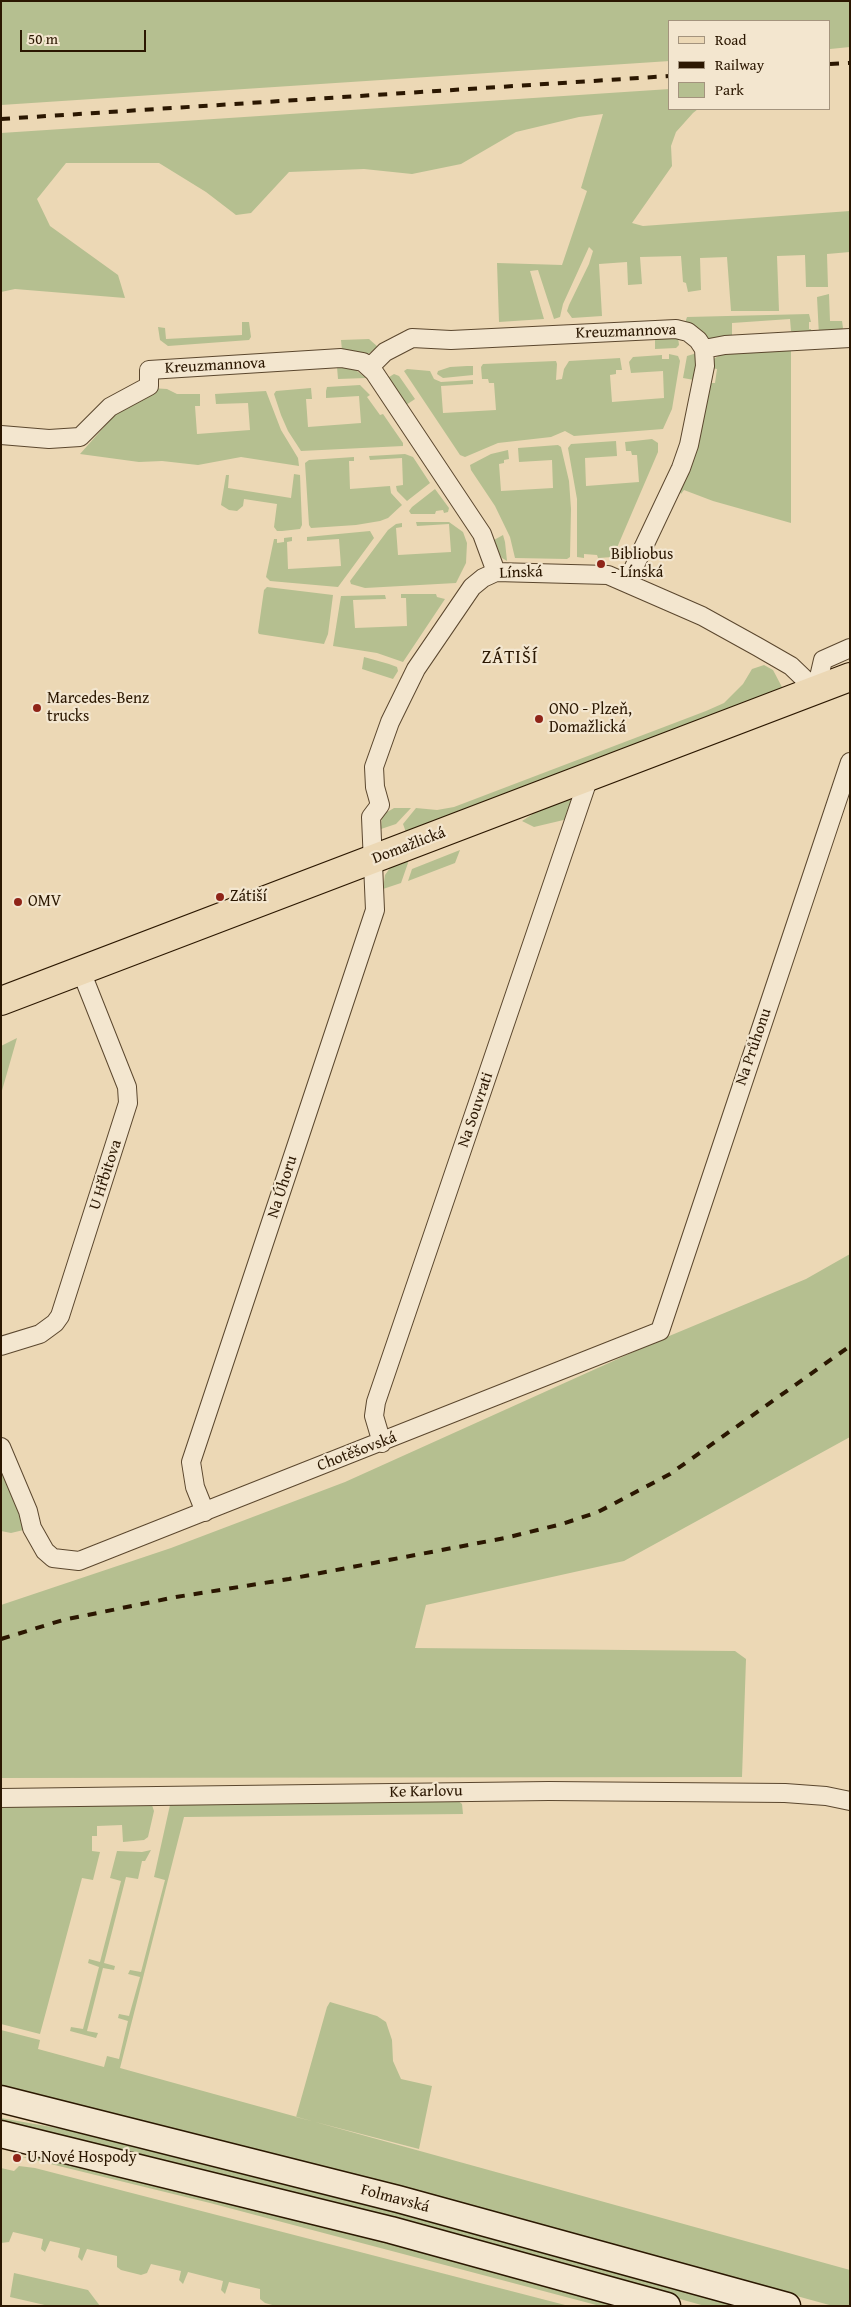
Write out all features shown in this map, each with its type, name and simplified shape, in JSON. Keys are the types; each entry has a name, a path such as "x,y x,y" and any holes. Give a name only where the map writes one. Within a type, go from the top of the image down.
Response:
{"main road":[{"name":"Domažlická","path":"1,1001 850,677"},
{"name":"Folmavská","path":"1,2099 398,2199 787,2306"},
{"name":"Folmavská","path":"1,2134 391,2230 666,2306"}],"street":[{"name":"Kreuzmannova","path":"1,435 49,439 80,437 110,407 149,386 149,370 341,358 363,362 370,367 385,352 412,338 451,340 676,329 688,332 698,340 704,350"},
{"path":"627,582 690,445 705,366 704,350 725,346 850,338"},
{"path":"370,367 482,534 496,572"},
{"name":"Línská","path":"373,860 371,817 380,805 375,787 374,767 390,722 416,669 472,587 483,578 496,572 592,573 608,575 627,582 702,616 758,647 791,666 816,690"},
{"path":"816,690 823,660 850,648"},
{"name":"Na Průhonu","path":"660,1331 850,762"},
{"name":"Na Souvrati","path":"382,1443 374,1416 376,1402 589,777"},
{"name":"Na Úhoru","path":"205,1512 195,1487 191,1462 372,920 375,902 373,860"},
{"name":"U Hřbitova","path":"1,1346 40,1334 55,1323 60,1316 128,1104 127,1087 81,971"},
{"name":"Chotěšovská","path":"1,1447 28,1511 32,1528 45,1551 53,1558 79,1561 382,1443 660,1331"},
{"name":"Ke Karlovu","path":"1,1798 549,1791 785,1792 826,1796 850,1801"}],"green space":[{"path":"1,1 850,1 850,47 831,49 831,20 668,20 668,61 1,105"},
{"path":"668,89 668,110 697,110 676,132 671,146 672,166 632,223 643,226 850,211 850,252 827,254 828,287 806,287 805,255 777,256 779,311 731,311 727,257 700,258 701,290 688,292 686,283 683,282 681,256 640,257 642,284 628,285 627,262 599,264 602,316 572,318 567,311 589,264 593,251 589,247 563,304 560,317 554,319 538,270 530,271 544,319 499,322 497,263 562,265 587,191 581,188 603,114 579,117 516,132 461,164 412,174 364,169 289,172 251,213 236,215 206,192 159,163 66,163 37,199 50,226 118,275 125,298 15,289 1,292 1,133"},
{"path":"829,294 830,321 842,321 843,328 841,331 819,336 817,297"},
{"path":"809,314 811,322 809,322 809,329 811,329 812,337 791,331 790,319 732,323 732,335 715,339 706,339 685,323 687,317"},
{"path":"242,322 249,322 251,337 249,340 168,346 160,340 158,327 165,328 166,339 242,335"},
{"path":"678,337 679,345 676,348 655,349 655,338"},
{"path":"369,339 378,347 368,354 342,350 341,340"},
{"path":"791,349 791,523 713,501 684,490 681,494 679,490 694,457 700,436 710,383 715,383 717,369 712,368 712,360 720,355"},
{"path":"697,353 698,360 694,380 683,378 687,356"},
{"path":"669,354 678,356 680,361 672,409 663,429 574,436 565,431 551,437 498,443 465,457 460,455 404,371 407,369 430,371 434,379 441,382 473,380 473,384 441,386 443,413 496,410 494,383 489,383 488,379 482,379 481,367 483,364 556,361 556,380 562,379 564,369 569,361 620,358 622,370 616,370 616,374 610,375 612,402 664,398 663,371 631,373 629,362 633,357 662,355 662,359 669,359"},
{"path":"473,366 473,375 443,378 437,374 438,371 450,367"},
{"path":"337,367 353,368 366,378 338,379"},
{"path":"394,374 399,376 415,399 406,405 386,379"},
{"path":"360,385 370,395 367,397 380,415 383,414 403,443 403,446 301,451 288,431 281,415 274,394 276,391 311,388 312,399 306,399 308,427 361,423 359,396 326,398 327,387"},
{"path":"151,388 167,389 177,394 200,394 200,406 195,406 197,434 250,430 248,403 216,404 215,394 266,391 281,430 298,458 299,466 241,457 198,465 162,461 139,462 80,454 119,410"},
{"path":"652,439 658,443 658,452 613,557 598,558 597,555 584,554 584,558 577,557 577,499 568,448 571,444 616,441 617,456 585,458 586,486 639,482 637,455 632,455 631,451 626,451 625,442"},
{"path":"558,445 561,447 569,481 571,509 570,557 567,559 515,558 510,537 495,506 471,470 470,465 491,454 508,450 509,459 499,464 501,491 553,488 552,460 519,462 518,448"},
{"path":"405,454 413,457 430,483 407,501 397,491 396,486 403,485 402,458 370,460 369,456"},
{"path":"354,457 354,461 349,461 350,489 390,486 391,493 402,505 388,518 380,521 356,525 311,528 309,525 305,463 309,460"},
{"path":"294,474 300,475 302,525 300,529 277,531 274,527 277,504 244,499 243,506 237,511 229,510 221,505 226,475 229,475 228,488 291,498"},
{"path":"435,489 449,508 448,512 444,513 443,510 436,511 435,514 411,514 409,511 412,507"},
{"path":"416,522 449,522 463,532 467,543 466,563 456,583 365,588 351,584 350,581 388,530 396,524 402,523 402,527 396,528 398,555 451,552 449,524 417,526"},
{"path":"370,531 374,538 338,587 270,581 266,577 274,539 277,539 277,543 284,542 284,538 292,537 292,541 287,542 288,569 341,566 339,539 307,541 307,537"},
{"path":"503,535 507,561 502,558 493,543 494,540"},
{"path":"267,587 333,595 328,634 324,644 259,634 264,590"},
{"path":"401,594 436,594 437,597 445,599 403,662 377,653 333,646 341,596 385,595 386,599 353,600 355,628 407,626 406,598 401,598"},
{"path":"364,657 397,667 398,671 393,679 362,669"},
{"path":"764,665 773,670 783,689 407,835 403,824 416,808 437,810 454,807 706,711 724,703 743,684 752,669"},
{"path":"568,798 574,803 572,818 534,827 522,821 556,799"},
{"path":"394,808 411,808 396,824 381,829 382,815"},
{"path":"460,850 455,863 408,881 412,869"},
{"path":"407,857 408,863 401,883 383,889 385,875 390,868"},
{"path":"17,1038 1,1094 1,1046"},
{"path":"850,1254 850,1437 624,1561 426,1605 415,1648 735,1651 746,1659 742,1777 1,1778 1,1605 171,1548 345,1482 662,1339 806,1279"},
{"path":"1,1447 32,1528 11,1533 1,1531"},
{"path":"455,1798 462,1804 463,1814 184,1817 120,2068 850,2270 850,2306 833,2306 550,2228 1,2087 1,2030 40,2040 38,2049 104,2067 107,2056 119,2059 128,2021 118,2018 119,2014 129,2016 140,1977 128,1974 130,1970 141,1972 165,1880 154,1877 170,1805 177,1802"},
{"path":"144,1802 152,1805 154,1811 148,1837 144,1840 123,1842 122,1825 97,1826 97,1836 92,1836 92,1851 100,1852 93,1880 82,1878 40,2034 1,2024 1,1805"},
{"path":"151,1850 145,1861 142,1861 138,1879 126,1877 104,1963 115,1966 114,1970 103,1968 87,2031 98,2033 96,2038 70,2031 71,2027 83,2029 99,1967 88,1963 89,1959 100,1962 121,1881 110,1878 117,1851 142,1852"},
{"path":"330,2002 377,2016 386,2022 392,2040 393,2061 401,2079 432,2086 419,2149 296,2117"},
{"path":"1,2118 125,2140 752,2306 705,2306 485,2245 1,2123"},
{"path":"22,2157 57,2158 387,2240 628,2306 600,2306 210,2203"},
{"path":"19,2166 35,2168 569,2306 276,2306 265,2303 260,2299 260,2289 229,2282 225,2294 221,2290 223,2281 188,2272 183,2284 179,2280 181,2271 151,2264 147,2273 141,2275 121,2270 117,2267 117,2256 87,2249 82,2261 78,2257 80,2248 50,2241 45,2252 41,2249 43,2239 13,2232 9,2242 1,2243 1,2168 14,2171"},
{"path":"14,2273 88,2290 100,2306 49,2306 10,2297"}],"railway":[{"path":"831,64 850,63"},
{"path":"1,119 668,76"},
{"path":"1,1639 63,1620 176,1597 289,1579 505,1538 562,1524 598,1512 670,1474 850,1346"}],"place":[{"name":"Bibliobus - Línská","path":"601,564"},
{"name":"Marcedes-Benz trucks","path":"37,708"},
{"name":"ONO - Plzeň, Domažlická","path":"539,719"},
{"name":"Zátiší","path":"220,897"},
{"name":"OMV","path":"18,902"},
{"name":"U Nové Hospody","path":"17,2158"}],"district":[{"name":"ZÁTIŠÍ","path":"510,658"}]}
